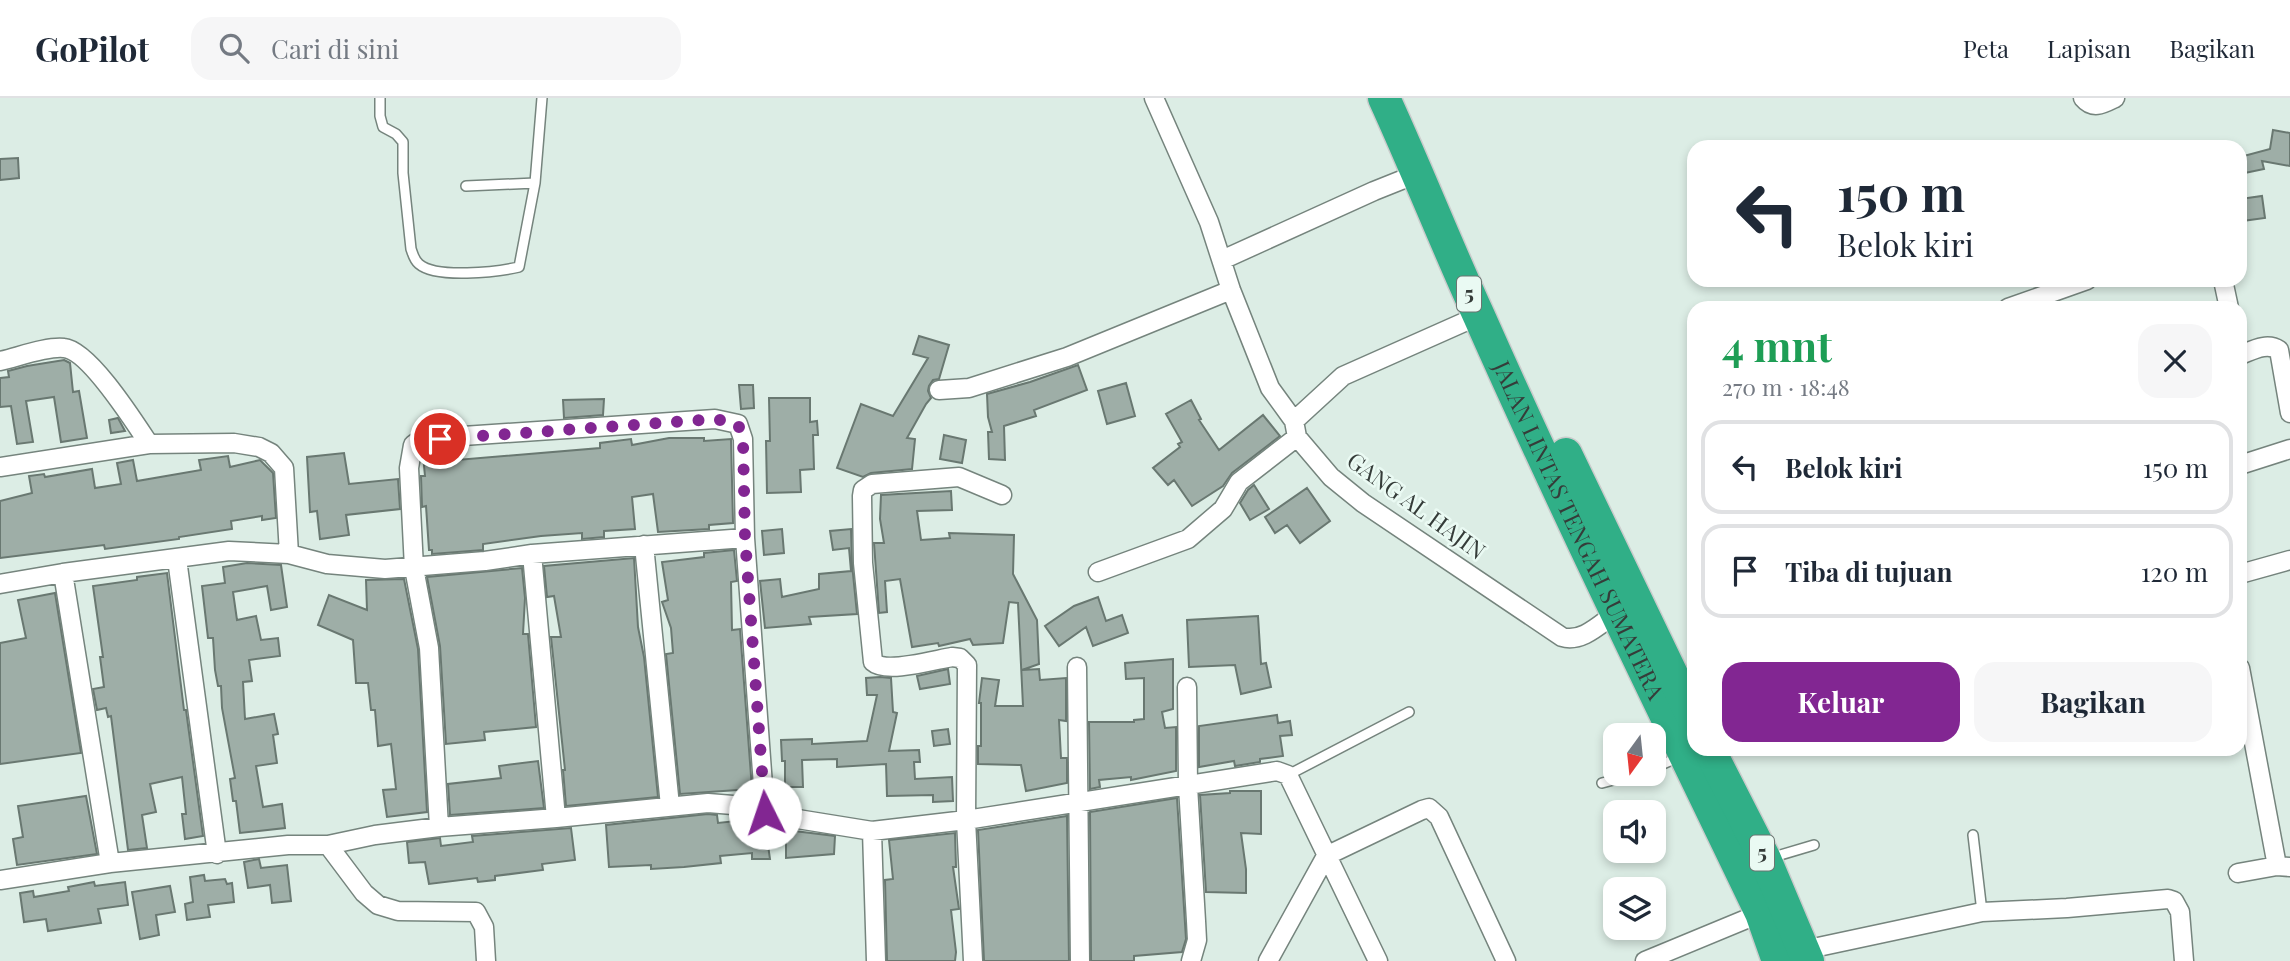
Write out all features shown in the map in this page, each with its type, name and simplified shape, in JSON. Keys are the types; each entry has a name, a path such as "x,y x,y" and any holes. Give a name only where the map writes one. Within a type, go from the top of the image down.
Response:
{"highway":[{"name":"JALAN LINTAS TENGAH SUMATERA","path":"1384,98 1419,173 1478,316 1595,537 1636,602 1687,702"},
{"name":"JALAN LINTAS TENGAH SUMATERA","path":"1407,98 1436,158 1569,484"},
{"name":"JALAN LINTAS TENGAH SUMATERA","path":"1595,537 1616,613 1687,734"},
{"name":"JALAN LINTAS TENGAH SUMATERA","path":"1699,756 1761,913 1797,957"},
{"name":"JALAN LINTAS TENGAH SUMATERA","path":"1700,756 1765,859 1797,957"}],"street":[{"name":"GANG AL HAJIN","path":"1154,98 1209,222 1231,290 1270,388 1295,429 1331,477 1363,503 1562,637 1579,638 1616,613"},
{"path":"2084,98 2089,105 2094,106 2115,98"},
{"path":"1222,260 1419,173"},
{"path":"2028,301 2067,287"},
{"path":"939,390 970,388 1066,357 1231,290"},
{"path":"1098,572 1188,539 1223,509 1239,482 1295,429 1343,376 1478,316"},
{"path":"2247,352 2267,346 2277,347 2290,413"},
{"path":"0,361 65,347 79,354 121,402 149,444"},
{"path":"439,827 429,648 414,568 409,468 411,448 417,442 463,436 715,419 738,424 743,439 745,538 765,813"},
{"path":"0,467 149,444 234,443 259,447 271,453 284,468 289,554"},
{"path":"2247,463 2290,449"},
{"path":"972,961 965,820 967,665 960,658 952,657 890,668 876,666 873,662 863,563 862,501 863,490 872,484 959,477 1002,495"},
{"path":"0,584 229,551 289,554 344,567 384,569 531,554 745,538"},
{"path":"644,545 670,806"},
{"path":"531,554 556,818"},
{"path":"177,559 217,854"},
{"path":"2247,573 2290,560"},
{"path":"63,573 110,863"},
{"path":"1077,667 1080,961"},
{"path":"1187,687 1188,786 1197,940 1191,961"},
{"path":"2238,873 2284,866 2247,700"},
{"path":"0,880 110,863 288,845 328,845 375,835 439,827 708,803 733,805 872,831 965,820 1078,800 1277,771 1288,775 1378,961"},
{"path":"1268,961 1323,849 1422,810 1433,810 1438,817 1506,961"},
{"path":"872,831 876,961"},
{"path":"328,845 364,893 378,905 398,911 476,912 484,927 486,961"},
{"path":"1797,957 1982,912 2168,899 2174,901 2180,912 2184,961"},
{"path":"1645,961 1761,913"}],"lane":[{"path":"380,98 383,127 396,134 403,142 403,173 411,249 415,260 420,266 445,272 519,267 535,183 542,98"},
{"path":"466,186 535,183"},
{"path":"1288,775 1409,712"},
{"path":"1666,763 1687,755"},
{"path":"1973,835 1982,912"},
{"path":"1765,859 1814,845"}],"building":[{"path":"2273,130 2290,133 2290,166 2262,161 2264,169 2247,173 2247,155 2270,149"},
{"path":"18,158 19,178 0,180 0,159"},
{"path":"2262,196 2265,218 2247,220 2247,198"},
{"path":"919,336 949,345 939,379 933,380 929,386 931,398 907,438 915,439 912,469 871,473 863,477 837,468 861,404 893,416 928,358 913,354"},
{"path":"64,360 70,363 73,392 79,391 87,438 61,442 54,397 26,401 33,442 17,444 11,406 0,407 0,378 9,377 8,371"},
{"path":"1078,365 1087,390 1034,410 1036,416 1004,426 1005,460 989,459 988,432 992,432 987,394"},
{"path":"1126,383 1135,416 1107,424 1098,391"},
{"path":"739,385 753,385 754,408 741,409"},
{"path":"769,398 810,398 810,422 817,421 818,435 813,435 814,469 800,470 801,492 767,493"},
{"path":"604,399 603,415 564,418 563,400"},
{"path":"1191,400 1201,419 1199,420 1219,450 1263,415 1280,436 1232,473 1223,486 1192,506 1174,480 1168,485 1153,468 1180,447 1178,444 1182,442 1166,414"},
{"path":"118,418 125,431 111,433 109,420"},
{"path":"944,435 966,440 962,463 940,459"},
{"path":"669,438 704,438 704,441 731,439 733,523 709,525 709,529 658,532 653,494 632,497 635,529 604,531 604,537 582,539 582,533 541,536 483,544 483,550 432,554 432,550 429,550 426,506 422,507 421,476 425,476 423,455 445,453 445,461 600,448 600,443 631,439 632,445"},
{"path":"344,453 349,484 398,479 400,509 346,515 349,535 320,539 317,511 310,512 307,457"},
{"path":"228,456 230,467 260,460 273,473 276,518 262,520 262,516 231,521 232,529 179,539 105,549 104,545 0,558 0,501 32,493 29,476 44,474 45,477 92,469 95,488 121,484 117,463 133,460 137,481 201,470 199,460"},
{"path":"1254,485 1269,509 1250,520 1240,503"},
{"path":"1307,488 1330,521 1300,543 1287,525 1275,533 1265,517"},
{"path":"951,491 952,510 917,511 921,540 950,538 949,533 1014,535 1013,574 1037,620 1039,664 1022,670 1039,669 1040,680 1066,678 1066,721 1059,720 1061,758 1067,758 1067,783 1026,791 1021,765 978,764 978,746 981,746 979,703 982,678 999,680 995,706 1023,706 1018,603 1009,602 1003,643 973,645 970,639 939,646 938,643 912,647 900,579 885,581 887,612 879,613 874,543 884,543 880,519 881,495"},
{"path":"782,529 784,553 764,555 762,531"},
{"path":"851,529 857,614 809,617 811,624 765,628 760,581 780,579 782,597 819,589 819,574 851,571 849,548 833,550 830,531"},
{"path":"734,550 737,581 731,582 732,630 740,629 752,789 680,794 666,654 673,653 671,628 662,602 668,600 662,562"},
{"path":"634,558 638,627 644,657 658,797 566,806 565,770 551,637 561,637 554,596 547,597 544,566"},
{"path":"247,563 281,565 287,607 271,610 267,586 233,592 237,620 256,616 261,640 278,638 280,656 249,660 252,681 243,682 245,719 274,714 278,734 273,735 277,763 256,766 263,807 282,804 285,828 240,833 230,779 235,778 222,708 221,686 218,686 215,670 213,638 208,638 202,586 225,583 223,567"},
{"path":"522,568 525,598 523,634 528,634 536,727 484,732 485,740 446,744 440,646 427,577"},
{"path":"167,573 203,836 185,839 182,814 186,814 182,777 150,784 156,812 142,815 147,848 128,850 111,716 108,717 106,708 97,710 93,689 104,687 100,657 103,657 93,586"},
{"path":"404,579 418,649 427,812 387,817 383,790 396,789 391,744 378,746 375,710 371,710 368,683 356,683 353,640 318,625 329,595 367,610 366,580"},
{"path":"55,593 81,753 0,764 0,643 26,638 18,600"},
{"path":"1098,597 1106,621 1122,615 1128,633 1093,646 1086,627 1059,646 1045,626 1074,606"},
{"path":"1258,616 1261,664 1266,663 1271,687 1241,694 1235,665 1189,667 1187,620"},
{"path":"1173,659 1173,709 1162,712 1165,728 1176,727 1176,771 1131,780 1131,777 1099,780 1100,787 1090,789 1089,722 1134,722 1144,719 1144,678 1126,679 1125,663"},
{"path":"948,669 950,684 920,689 917,676"},
{"path":"866,678 891,678 893,712 897,713 889,751 919,750 920,762 914,762 915,779 952,777 953,801 933,802 933,795 887,796 886,764 837,767 837,759 802,760 803,787 785,787 785,761 782,761 781,740 812,739 812,744 867,741 877,695 867,695"},
{"path":"1277,715 1278,723 1290,721 1292,735 1280,736 1283,756 1235,766 1234,761 1199,767 1199,726"},
{"path":"948,729 950,744 934,746 932,731"},
{"path":"538,761 544,808 450,815 448,784 501,778 499,766"},
{"path":"1261,791 1261,834 1241,833 1246,893 1206,892 1200,795"},
{"path":"86,796 97,854 17,865 13,839 23,837 18,806"},
{"path":"1177,798 1186,939 1182,952 1134,956 1134,961 1091,961 1090,812"},
{"path":"717,815 718,823 745,820 746,832 766,831 770,859 752,859 752,853 720,856 721,863 684,867 609,867 606,825"},
{"path":"1067,816 1069,961 984,961 978,830"},
{"path":"571,828 575,860 542,864 543,870 495,876 495,880 478,882 477,878 429,884 425,862 409,863 407,842 440,838 441,846 473,842 472,836"},
{"path":"786,830 835,836 834,854 786,858"},
{"path":"955,833 956,867 953,867 959,909 951,910 955,961 887,961 885,880 893,879 889,840"},
{"path":"259,859 261,868 287,865 291,901 272,903 270,885 248,888 244,862"},
{"path":"204,875 205,881 225,879 227,884 232,883 234,902 208,905 210,917 187,920 185,904 193,902 190,877"},
{"path":"94,882 95,886 125,882 128,905 98,909 101,923 48,931 46,919 24,922 20,893 33,891 34,897 69,891 68,887"},
{"path":"170,886 175,912 156,915 159,935 140,939 132,892"}],"route":[{"path":"440,439 715,419 738,424 743,439 745,538 765,813"}]}
